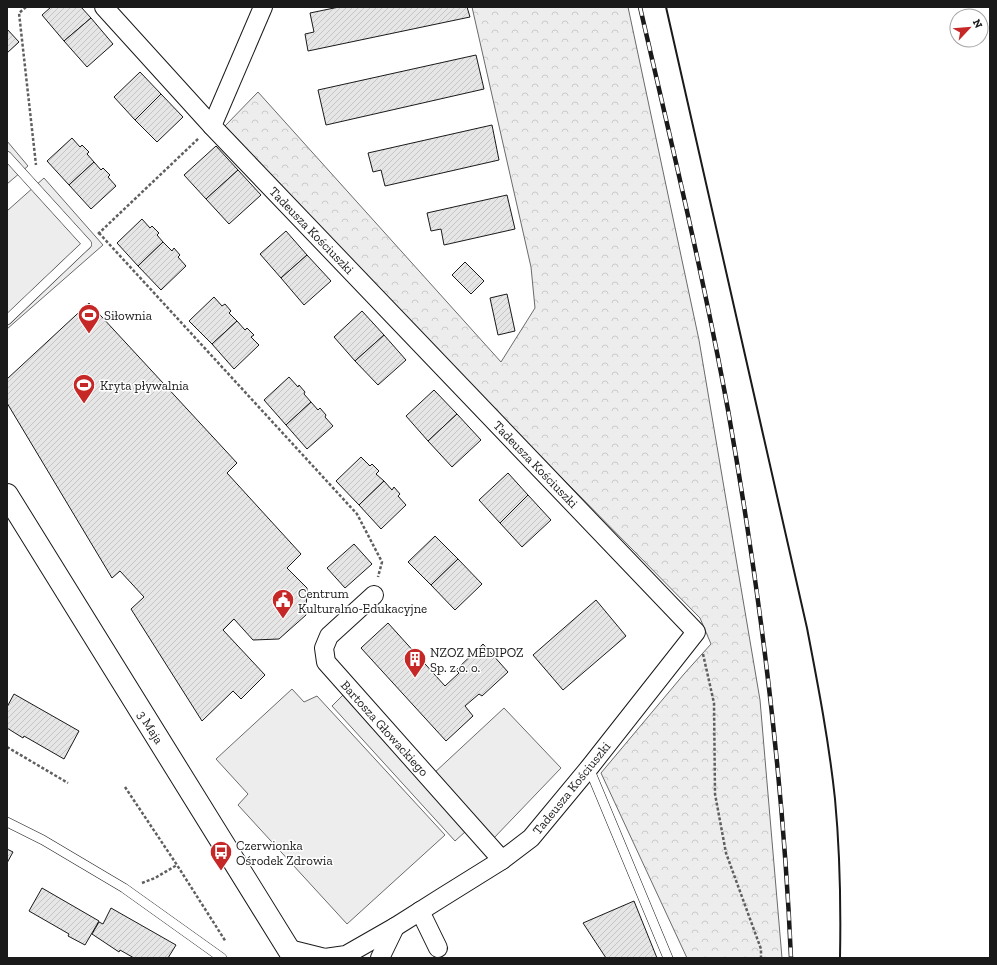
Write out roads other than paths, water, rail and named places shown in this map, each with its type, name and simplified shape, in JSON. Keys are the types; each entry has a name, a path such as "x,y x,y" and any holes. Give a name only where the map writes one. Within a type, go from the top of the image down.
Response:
{"main road":[{"name":"3 Maja","path":"7,495 292,954"}],"street":[{"name":"Tadeusza Kościuszki","path":"104,7 212,126 696,632 589,768 531,838 502,860 353,952 340,957 324,958 292,954"},
{"path":"212,126 263,7"},
{"name":"Bartosza Głowackiego","path":"374,595 329,636 324,648 326,662 502,860"},
{"path":"420,911 438,948"},
{"path":"380,958 395,927"}],"lane":[{"path":"7,156 88,244 7,320"},
{"path":"589,768 668,958"},
{"path":"7,822 43,840 124,888 222,958"}],"railway":[{"path":"640,7 708,308 740,478 760,614 776,751 791,958"}],"place":[{"name":"Siłownia","path":"89,334"},
{"name":"Kryta pływalnia","path":"84,404"},
{"name":"Centrum Kulturalno-Edukacyjne","path":"283,620"},
{"name":"NZOZ MEDIPOZ Sp. z o. o.","path":"415,678"},
{"name":"Czerwionka Ośrodek Zdrowia","path":"221,872"}]}
